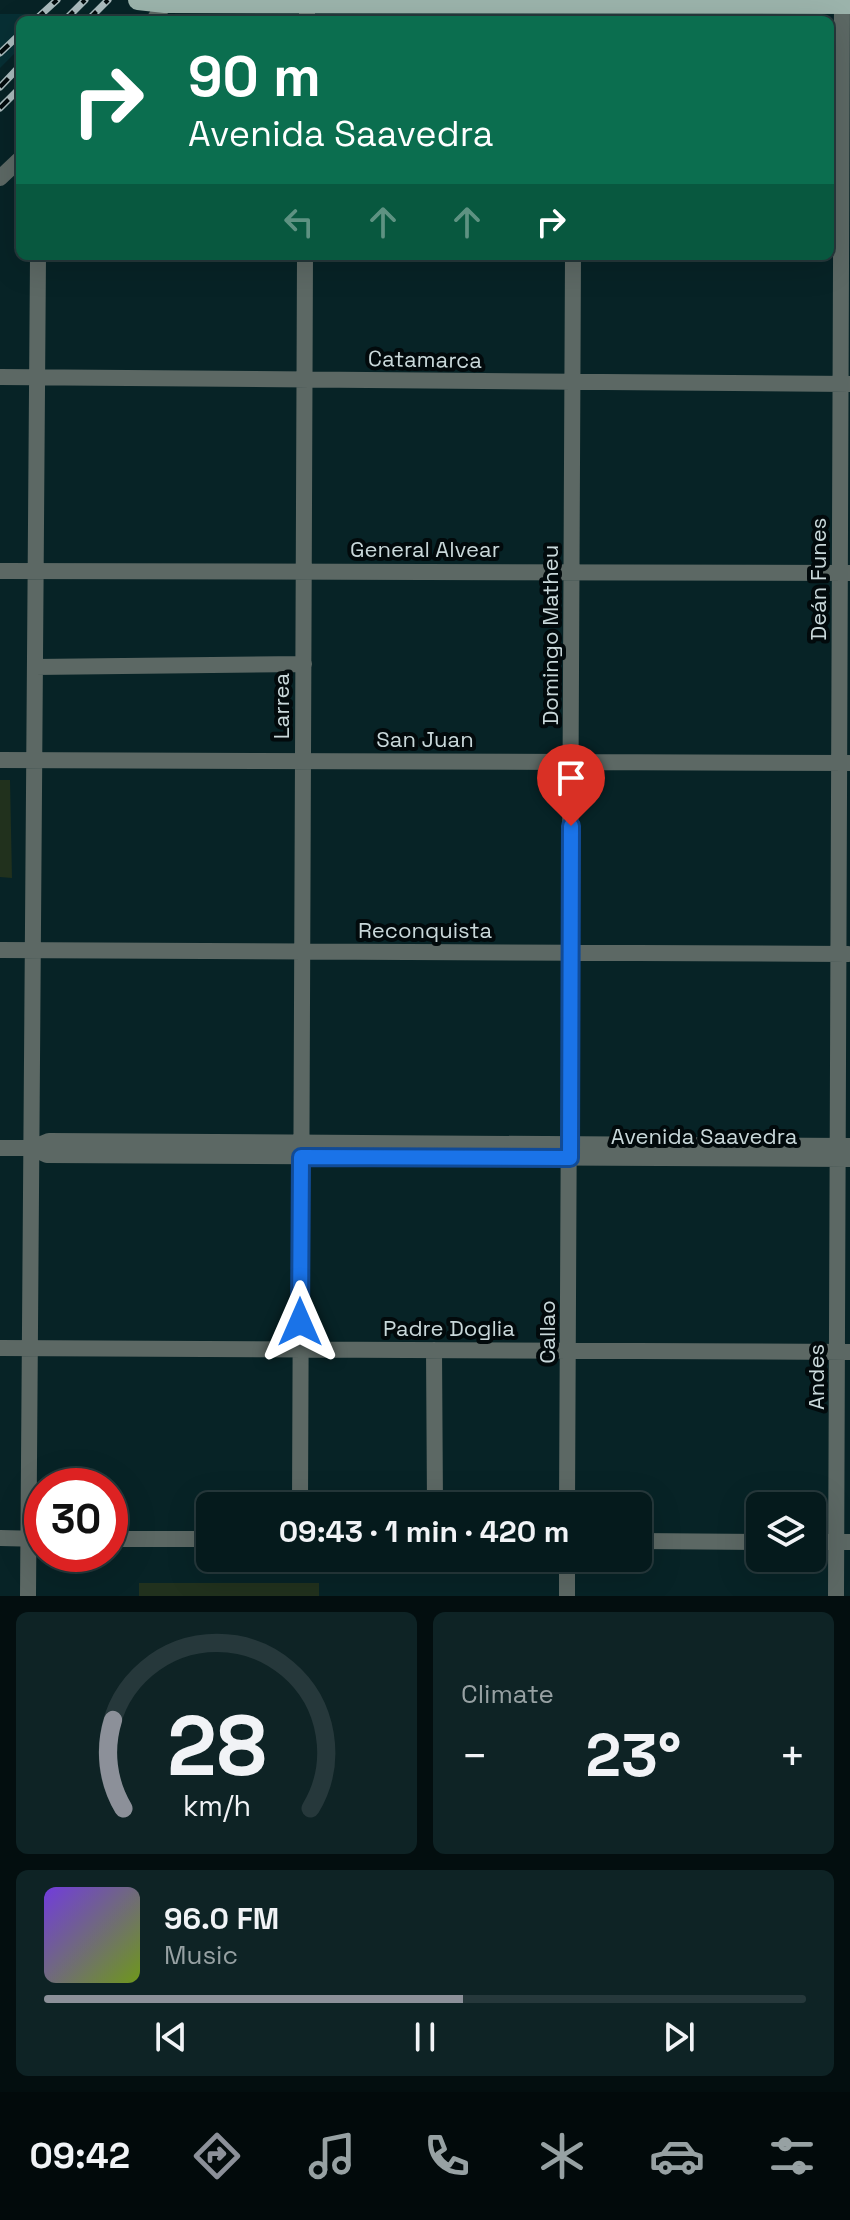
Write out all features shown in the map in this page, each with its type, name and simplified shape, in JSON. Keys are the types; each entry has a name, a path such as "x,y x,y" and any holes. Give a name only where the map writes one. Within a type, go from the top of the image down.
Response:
{"main road":[{"path":"138,0 160,11 845,3"}],"street":[{"name":"Deán Funes","path":"844,1152 846,384 841,191 845,3"},
{"path":"0,178 16,163"},
{"path":"33,1468 30,1349 38,260"},
{"name":"Larrea","path":"300,1492 305,260"},
{"name":"Domingo Matheu","path":"570,1151 573,260"},
{"name":"Catamarca","path":"0,377 846,384"},
{"name":"General Alvear","path":"0,571 845,573"},
{"path":"35,667 304,664"},
{"name":"San Juan","path":"0,760 845,763"},
{"name":"Reconquista","path":"0,950 845,954"},
{"name":"Avenida Saavedra","path":"0,1148 32,1148 49,1141 301,1150 844,1152"},
{"name":"Callao","path":"567,1492 570,1151"},
{"name":"Andes","path":"836,1596 843,1542 844,1152"},
{"name":"Padre Doglia","path":"0,1348 844,1352"},
{"path":"434,1350 435,1492"},
{"path":"0,1538 24,1539"},
{"path":"128,1539 196,1539"},
{"path":"652,1541 746,1542"},
{"path":"28,1596 31,1572"},
{"path":"567,1572 567,1596"}],"shaded area":[{"path":"0,14 54,14 16,16 16,52 0,68"}],"green space":[{"path":"0,780 10,780 12,878 0,877"},
{"path":"139,1583 319,1583 319,1596 139,1596"}],"railway":[{"path":"39,16 57,0"},
{"path":"69,16 85,0"},
{"path":"92,16 108,0"},
{"path":"0,53 16,38"},
{"path":"0,87 16,70"},
{"path":"0,108 16,92"}],"route":[{"path":"300,1322 301,1157 570,1158 571,826"}]}
